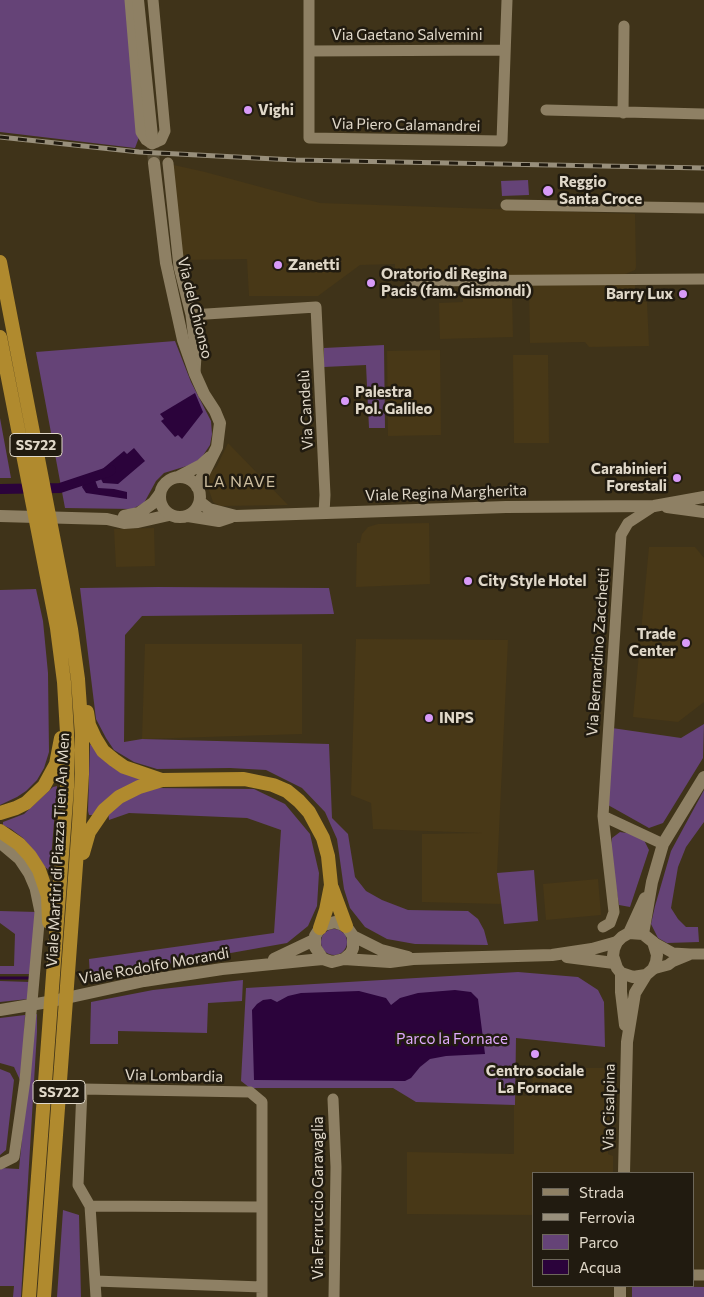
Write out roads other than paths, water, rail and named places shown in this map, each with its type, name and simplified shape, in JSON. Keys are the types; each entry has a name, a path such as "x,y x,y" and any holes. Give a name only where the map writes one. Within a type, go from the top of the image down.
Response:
{"highway":[{"name":"Viale Martiri di Piazza Tien An Men","path":"0,262 71,629 78,679 82,736 82,774 44,1297"},
{"name":"Viale Martiri di Piazza Tien An Men","path":"0,337 56,628 64,682 68,750 67,787 29,1297"},
{"path":"78,679 90,725 103,751 124,767 162,780"},
{"path":"0,813 26,803 48,779 59,754 66,710"},
{"path":"74,888 89,832 104,810 129,791 162,780 244,779 259,781 287,791 299,801 318,825 328,856 331,885 349,931"},
{"path":"0,831 19,844 30,856 39,870 44,883 48,896 48,934 53,972"},
{"path":"317,934 326,910 331,885"}],"main road":[{"path":"138,0 152,136"},
{"name":"Via del Chionso","path":"154,163 166,262 183,340 194,374 218,418 220,436 217,447 197,486"},
{"path":"107,519 139,513 153,503 159,496 163,485 168,481 201,465 214,454"},
{"path":"0,516 107,519 124,523 169,515 181,518 188,516 197,508 200,502 197,486 189,479 178,477"},
{"path":"159,496 161,506 169,515"},
{"name":"Viale Regina Margherita","path":"656,506 704,497"},
{"name":"Viale Regina Margherita","path":"200,502 209,510 236,516"},
{"name":"Viale Regina Margherita","path":"188,516 219,520 236,516 506,507 656,506 704,512"},
{"name":"Via Cisalpina","path":"629,934 652,882 664,844 704,777"},
{"name":"Via Cisalpina","path":"624,1172 627,1042 635,993 656,962 657,955 656,948 648,938 652,882"},
{"name":"Viale Rodolfo Morandi","path":"255,966 286,954 317,934 330,923 341,924 349,931 382,950 413,959"},
{"path":"344,959 351,953 353,948 349,931"},
{"path":"317,934 317,953 323,959"},
{"path":"617,942 629,934 648,938"},
{"name":"Via Cisalpina","path":"617,942 613,956 618,968 627,1042"},
{"name":"Viale Rodolfo Morandi","path":"0,1010 197,973 255,966 323,959 332,962 344,959 390,962 413,959 552,956 592,949 617,942"},
{"name":"Viale Rodolfo Morandi","path":"552,956 618,968"},
{"path":"618,968 633,977 649,972"}],"street":[{"path":"130,0 142,132 146,140 152,144 161,140 165,132 153,0"},
{"path":"309,0 309,50"},
{"path":"505,50 507,0"},
{"path":"622,113 624,26"},
{"name":"Via Gaetano Salvemini","path":"309,50 505,50"},
{"name":"Via Piero Calamandrei","path":"309,50 310,138 502,141 505,50"},
{"path":"546,110 704,114"},
{"path":"168,163 179,267 191,315 196,356 194,374"},
{"path":"506,204 704,208"},
{"path":"415,280 704,279"},
{"name":"Via Candelù","path":"191,315 316,307 324,513"},
{"name":"Via Bernardino Zacchetti","path":"603,927 610,923 614,912 603,816 621,535 628,523 656,506"},
{"path":"603,816 664,844"},
{"path":"0,844 19,859 29,874 35,888 40,912 24,1080 14,1157 0,1164"},
{"path":"648,938 672,953 704,954"},
{"path":"649,972 668,966 672,962 690,954"},
{"name":"Via Lombardia","path":"90,1206 78,1185 82,1089 250,1092 262,1102 262,1207"},
{"name":"Via Ferruccio Garavaglia","path":"333,1099 336,1167 334,1297"},
{"path":"95,1280 262,1292 262,1207 90,1206 96,1297"}],"water":[{"path":"195,393 203,412 182,439 178,435 175,437 161,421 164,419 160,414"},
{"path":"134,448 145,461 118,484 103,483 99,475 101,474 100,471 124,451 127,454"},
{"path":"95,480 98,488 127,492 127,499 86,493 82,487 83,484"},
{"path":"455,990 471,992 478,999 485,1054 446,1056 430,1059 411,1078 405,1081 254,1080 252,1010 263,1000 271,999 277,1002 288,996 301,993 359,991 386,998 391,1005 400,998 418,993"}],"waterway":[{"path":"0,489 60,488 111,470"},
{"path":"0,978 31,978"}],"tunnel":[{"path":"152,136 154,163"}],"railway":[{"path":"0,137 139,152 295,160 704,168"}],"place":[{"name":"Vighi","path":"248,110"},
{"name":"Reggio Santa Croce","path":"548,191"},
{"name":"Zanetti","path":"278,265"},
{"name":"Oratorio di Regina Pacis (fam. Gismondi)","path":"371,283"},
{"name":"Barry Lux","path":"683,294"},
{"name":"Palestra Pol. Galileo","path":"345,401"},
{"name":"Carabinieri Forestali","path":"677,478"},
{"name":"City Style Hotel","path":"468,581"},
{"name":"Trade Center","path":"686,643"},
{"name":"INPS","path":"429,718"},
{"name":"Centro sociale La Fornace","path":"535,1054"}],"district":[{"name":"LA NAVE","path":"240,482"}],"park label":[{"name":"Parco la Fornace","path":"452,1039"}]}
